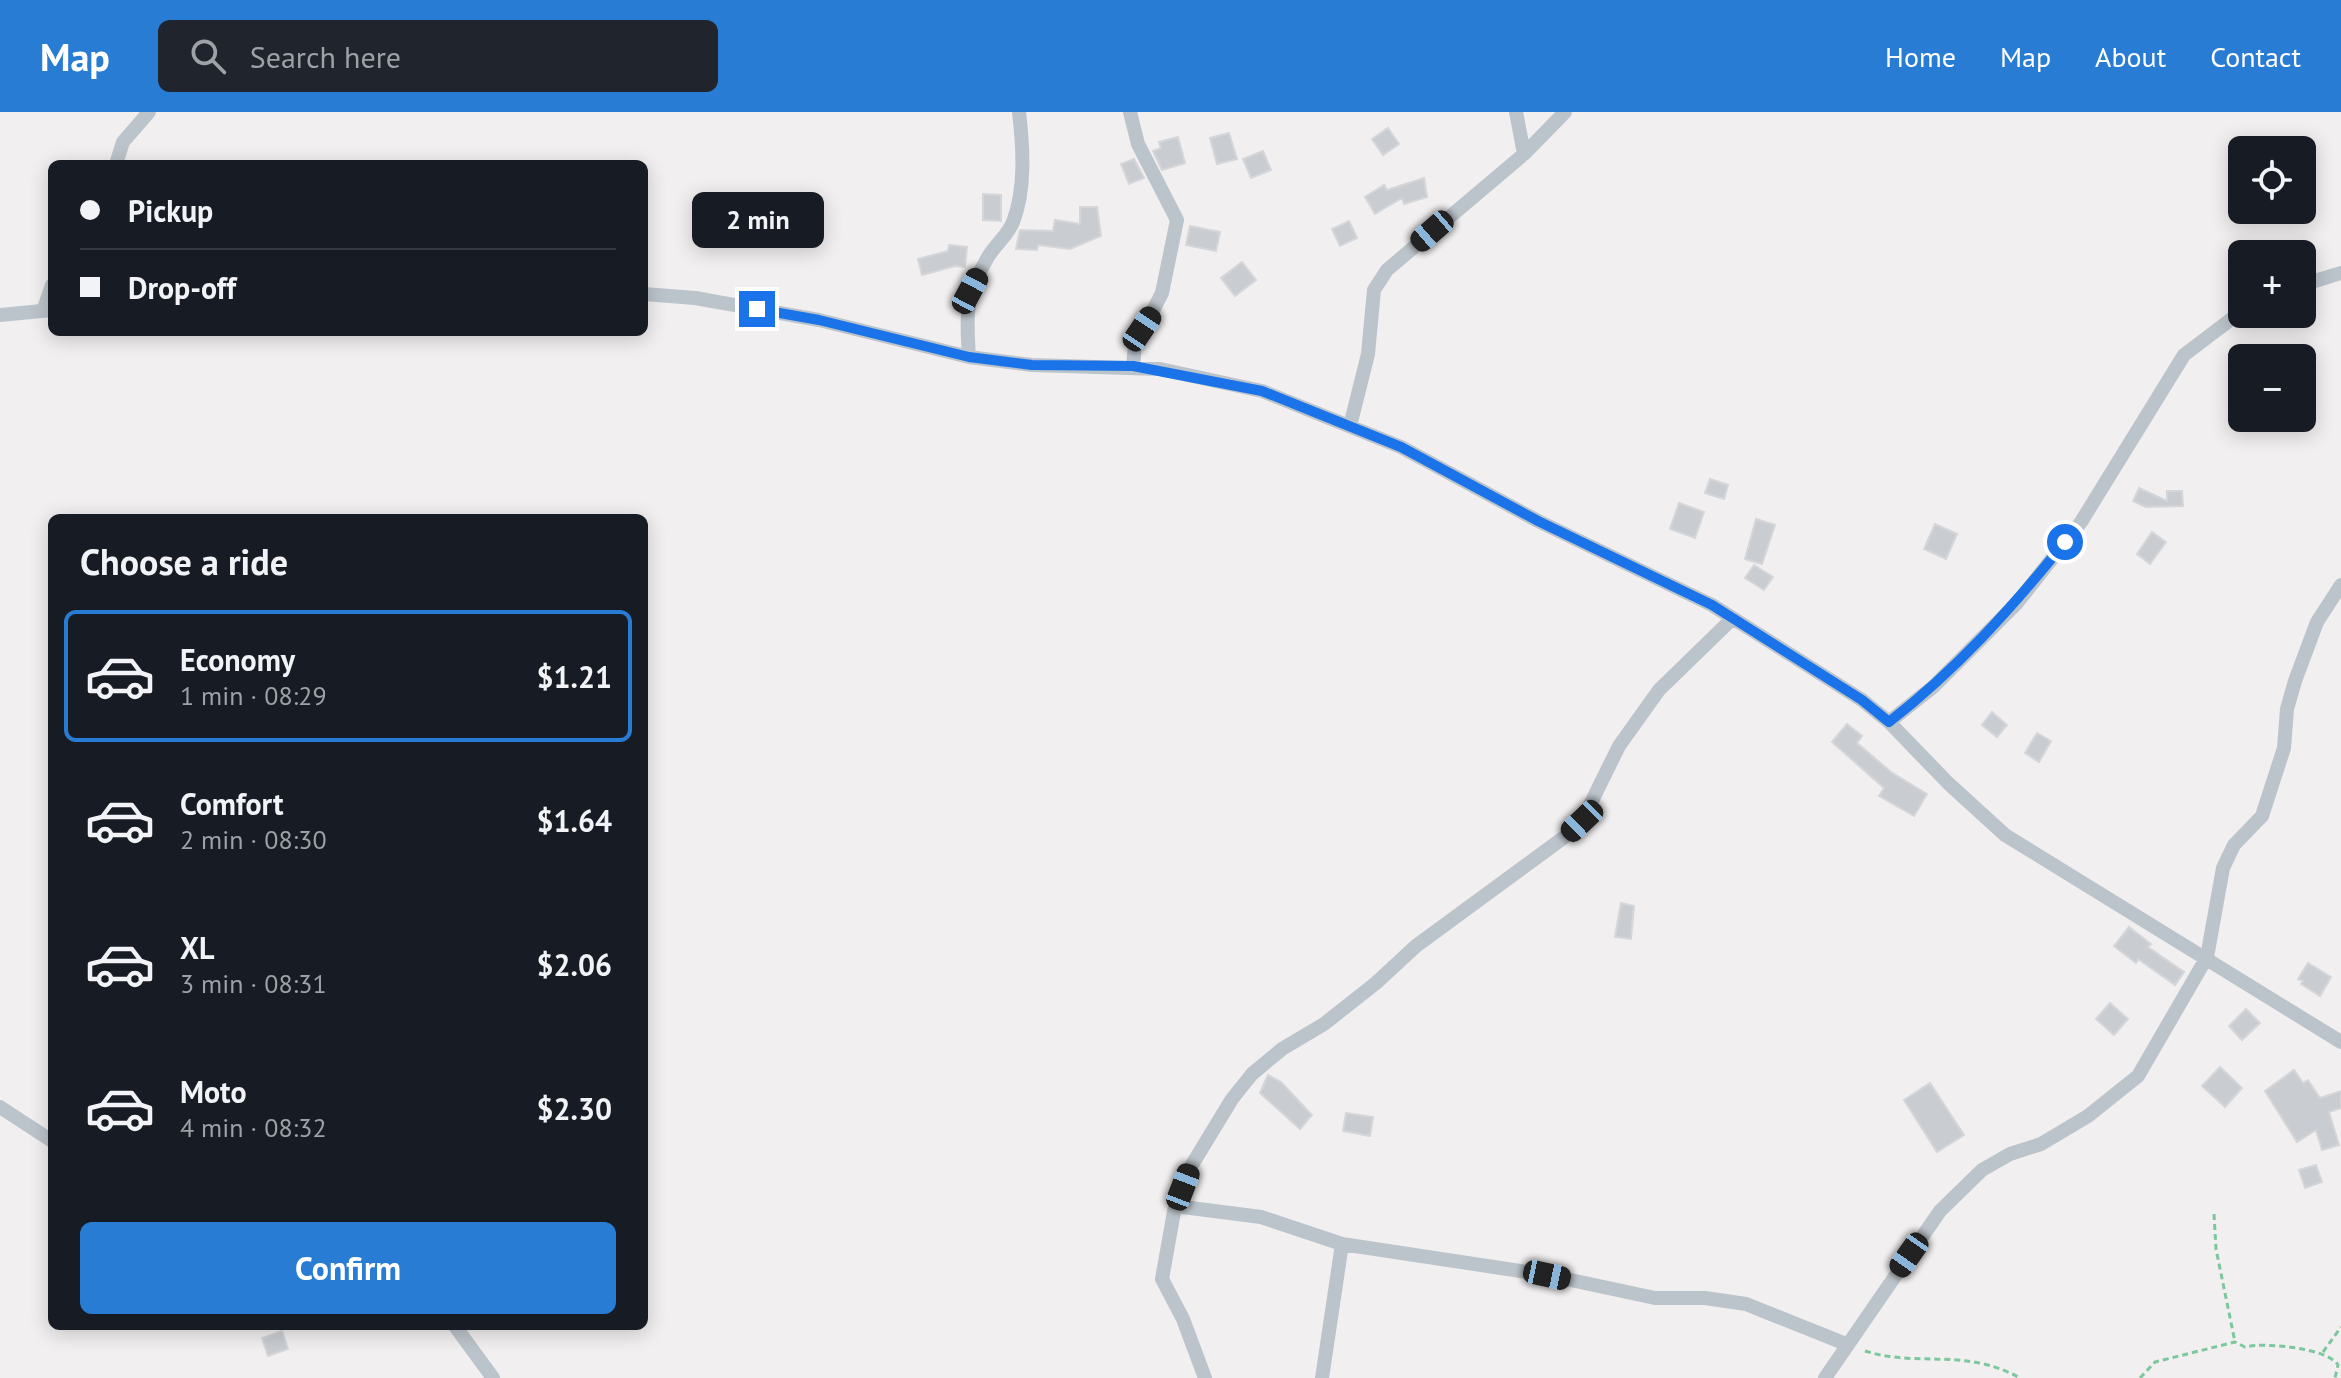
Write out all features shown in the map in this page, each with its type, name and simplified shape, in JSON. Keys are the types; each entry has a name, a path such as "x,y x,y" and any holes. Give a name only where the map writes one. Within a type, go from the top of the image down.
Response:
{"street":[{"path":"117,160 123,142 149,112"},
{"path":"969,357 966,311 970,291 989,256 1012,225 1019,203 1022,130 1019,112"},
{"path":"1130,112 1138,144 1177,220 1162,293 1135,345 1133,366"},
{"path":"1516,112 1524,154"},
{"path":"1350,426 1368,354 1374,290 1387,270 1524,154 1565,112"},
{"path":"2316,281 2341,273"},
{"path":"648,294 695,298 819,320 969,357 1032,365 1133,366 1262,391 1401,447 1538,521 1712,605 1862,700 1889,722 1948,783 2005,835 2341,1042"},
{"path":"0,315 48,310"},
{"path":"1889,722 1933,687 2017,603 2081,522 2184,355 2228,322"},
{"path":"1825,1378 1940,1211 1982,1170 2010,1154 2041,1144 2088,1116 2138,1076 2207,957 2223,868 2234,845 2262,816 2281,762 2287,709 2295,681 2317,622 2341,585"},
{"path":"1205,1378 1183,1319 1162,1279 1175,1206 1190,1168 1232,1099 1252,1074 1282,1049 1324,1024 1416,946 1570,833 1582,821 1619,746 1659,690 1732,619"},
{"path":"0,1107 48,1138"},
{"path":"1175,1206 1261,1217 1342,1244 1547,1275 1655,1298 1705,1298 1746,1304 1846,1344"},
{"path":"1322,1378 1342,1244"},
{"path":"458,1330 493,1378"}],"path":[{"path":"2214,1214 2216,1249 2235,1342"},
{"path":"2322,1353 2341,1327"},
{"path":"2140,1378 2155,1362 2235,1342 2245,1347 2257,1343 2322,1353 2334,1358 2338,1365 2335,1378"},
{"path":"1846,1344 1903,1361 1940,1357 1982,1362 2020,1378"}],"building":[{"path":"1388,128 1399,144 1383,155 1372,139"},
{"path":"1229,133 1237,159 1217,164 1210,138"},
{"path":"1178,137 1185,163 1162,170 1153,151 1161,148 1159,142"},
{"path":"1263,151 1271,170 1251,178 1243,159"},
{"path":"1134,159 1144,178 1129,184 1121,164"},
{"path":"1424,178 1427,197 1404,204 1402,198 1375,214 1365,197 1384,185 1387,190"},
{"path":"983,194 1001,195 1001,221 983,220"},
{"path":"1080,207 1097,207 1101,236 1070,249 1038,245 1037,250 1016,249 1020,230 1053,231 1055,220 1080,224"},
{"path":"1349,221 1357,238 1340,246 1332,229"},
{"path":"1190,226 1220,232 1216,251 1186,245"},
{"path":"949,245 967,247 965,267 955,266 922,275 918,259 948,251"},
{"path":"1242,262 1256,280 1235,296 1221,278"},
{"path":"1710,479 1728,485 1724,499 1705,493"},
{"path":"2139,488 2167,501 2167,491 2182,491 2183,506 2146,507 2133,501"},
{"path":"1679,503 1704,512 1695,538 1670,529"},
{"path":"1756,519 1775,525 1762,564 1745,559"},
{"path":"1935,524 1957,534 1946,559 1924,549"},
{"path":"2152,532 2166,542 2150,564 2137,554"},
{"path":"1754,565 1773,577 1764,590 1745,578"},
{"path":"1992,712 2007,725 1997,737 1982,725"},
{"path":"1847,724 1862,736 1857,743 1891,772 1927,794 1914,816 1879,796 1884,788 1832,742"},
{"path":"2037,733 2051,741 2039,762 2025,753"},
{"path":"1621,903 1634,906 1631,939 1615,937"},
{"path":"2129,927 2151,944 2148,947 2184,972 2175,985 2138,959 2136,963 2114,946"},
{"path":"2308,963 2331,977 2320,996 2298,979"},
{"path":"2110,1003 2128,1019 2114,1035 2096,1019"},
{"path":"2246,1009 2260,1023 2242,1040 2229,1026"},
{"path":"2220,1067 2242,1088 2225,1107 2202,1086"},
{"path":"2294,1070 2303,1083 2308,1080 2320,1098 2341,1091 2341,1108 2329,1112 2339,1145 2322,1150 2316,1130 2297,1142 2265,1091"},
{"path":"1268,1075 1281,1082 1312,1115 1300,1129 1260,1093"},
{"path":"1930,1083 1964,1135 1937,1152 1904,1100"},
{"path":"1346,1113 1373,1117 1370,1136 1343,1131"},
{"path":"2316,1165 2322,1182 2305,1188 2299,1170"},
{"path":"282,1331 288,1349 268,1356 262,1338"}],"route":[{"path":"757,309 819,320 969,357 1032,365 1160,369 1262,391 1401,447 1538,521 1712,605 1811,671 1862,700 1889,722 1933,687 2017,603 2065,542"}]}
